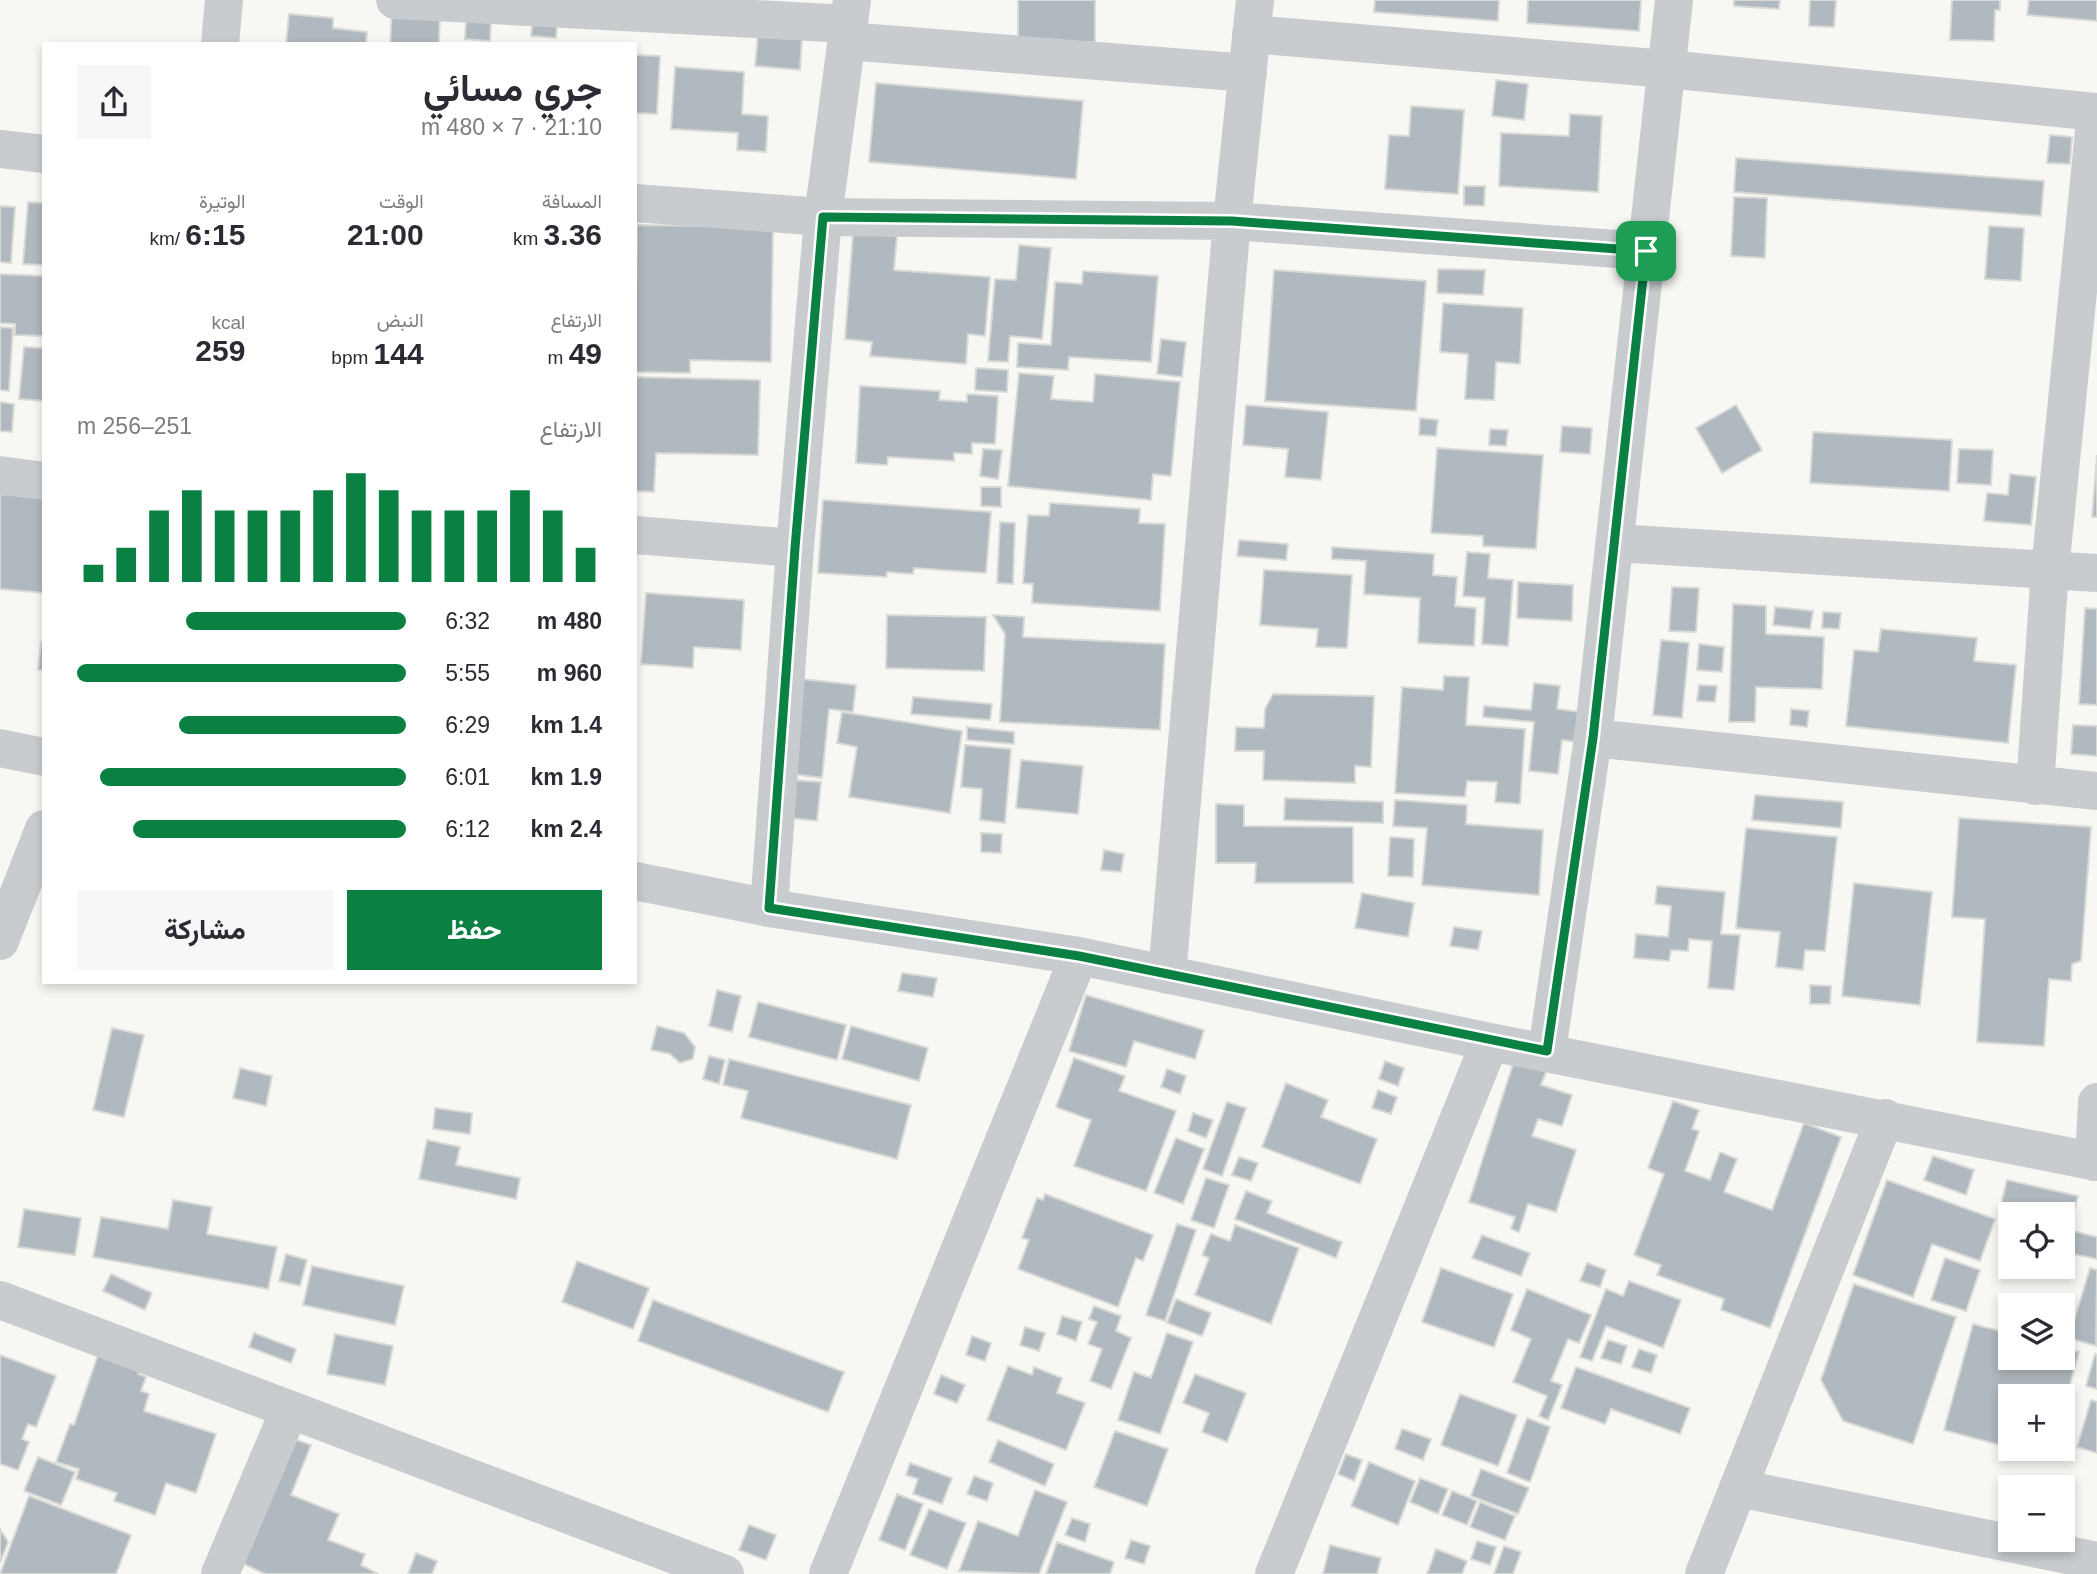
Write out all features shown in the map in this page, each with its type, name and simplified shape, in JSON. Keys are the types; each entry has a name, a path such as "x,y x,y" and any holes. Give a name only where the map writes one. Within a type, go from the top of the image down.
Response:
{"street":[{"path":"220,42 224,0"},
{"path":"394,0 849,22 1248,73"},
{"path":"1547,1051 1593,738 1674,0"},
{"path":"1167,975 1232,221 1253,17 1667,69 2096,112 2050,570 2035,786"},
{"path":"769,908 795,548 823,217 849,22"},
{"path":"0,149 42,154"},
{"path":"637,203 823,217 1232,221 1646,251"},
{"path":"0,475 42,481"},
{"path":"637,535 795,548"},
{"path":"1616,543 2097,573"},
{"path":"1593,738 2097,791"},
{"path":"0,748 42,757"},
{"path":"0,941 42,834"},
{"path":"637,881 769,908 1079,956 1490,1042 1547,1051 2096,1162 2097,1102"},
{"path":"828,1574 1079,956"},
{"path":"1274,1574 1490,1042"},
{"path":"1704,1574 1885,1118"},
{"path":"0,1300 725,1574"},
{"path":"220,1574 289,1411"},
{"path":"1738,1488 2097,1561"}],"building":[{"path":"1018,0 1095,0 1095,42 1018,42"},
{"path":"1375,0 1499,0 1498,21 1374,12"},
{"path":"1528,0 1641,0 1639,31 1527,23"},
{"path":"1734,0 1780,0 1779,9 1734,6"},
{"path":"1810,0 1836,0 1834,27 1809,26"},
{"path":"1952,0 2000,0 2000,10 1995,10 1994,41 1950,40"},
{"path":"2029,0 2097,0 2097,21 2027,15"},
{"path":"392,10 440,13 439,42 390,42"},
{"path":"289,14 333,18 333,28 367,32 366,42 286,42"},
{"path":"533,15 558,18 556,38 531,36"},
{"path":"466,18 491,21 490,41 465,39"},
{"path":"758,34 802,38 800,70 755,66"},
{"path":"637,55 660,56 657,114 637,113"},
{"path":"675,67 744,72 742,114 768,116 766,152 737,150 738,133 671,129"},
{"path":"1496,80 1528,84 1524,120 1492,116"},
{"path":"876,83 1083,101 1076,179 869,162"},
{"path":"1411,106 1464,110 1458,194 1385,189 1389,135 1409,136"},
{"path":"1570,114 1602,116 1598,192 1499,186 1501,133 1569,136"},
{"path":"2050,135 2072,137 2070,164 2047,163"},
{"path":"1736,158 2044,181 2041,216 1734,192"},
{"path":"1464,186 1485,186 1484,206 1464,205"},
{"path":"1734,197 1767,198 1765,258 1731,256"},
{"path":"28,202 42,203 42,265 23,264"},
{"path":"0,206 15,207 11,263 0,262"},
{"path":"637,225 773,227 771,362 690,360 690,373 637,372"},
{"path":"1989,226 2024,228 2021,281 1985,279"},
{"path":"853,233 897,236 894,270 990,277 985,336 968,334 966,364 870,356 872,342 845,339"},
{"path":"1019,245 1051,248 1042,339 1010,336 1008,362 988,361 995,279 1016,280"},
{"path":"1438,269 1485,270 1483,295 1437,293"},
{"path":"1274,270 1426,281 1416,411 1265,401"},
{"path":"1083,271 1158,276 1151,362 1069,357 1068,370 1017,367 1018,343 1051,345 1055,282 1082,284"},
{"path":"0,274 42,276 42,336 15,335 15,324 0,323"},
{"path":"1443,303 1523,308 1520,364 1496,362 1494,400 1465,399 1468,354 1440,352"},
{"path":"0,327 13,328 9,391 0,390"},
{"path":"1161,339 1186,342 1182,377 1157,374"},
{"path":"24,347 42,348 42,401 19,399"},
{"path":"976,368 1008,370 1007,392 975,390"},
{"path":"1019,373 1054,376 1051,399 1093,402 1095,374 1180,382 1171,476 1153,474 1151,500 1008,486"},
{"path":"637,377 760,380 758,455 656,453 654,492 637,491"},
{"path":"860,386 940,391 939,400 967,402 967,394 998,396 995,444 972,443 972,454 954,453 954,461 888,457 887,465 856,463"},
{"path":"0,402 14,404 12,432 0,431"},
{"path":"1246,405 1328,412 1321,480 1285,477 1288,449 1243,445"},
{"path":"1736,405 1762,450 1722,473 1696,428"},
{"path":"1420,418 1438,420 1436,436 1419,435"},
{"path":"1562,426 1592,428 1590,454 1560,452"},
{"path":"1490,429 1508,430 1506,446 1489,445"},
{"path":"1813,432 1952,440 1949,491 1810,483"},
{"path":"1437,448 1543,455 1536,549 1483,546 1483,536 1431,533"},
{"path":"983,449 1002,450 998,479 980,476"},
{"path":"1959,449 1993,450 1991,485 1957,483"},
{"path":"2097,455 2097,517 2092,517"},
{"path":"2010,474 2036,477 2031,525 1984,521 1987,493 2008,495"},
{"path":"981,487 1001,487 1001,507 981,506"},
{"path":"0,494 42,498 42,593 0,589"},
{"path":"823,500 991,512 986,573 914,568 913,574 887,572 886,577 818,573"},
{"path":"1050,503 1140,509 1139,523 1165,524 1160,611 1032,603 1033,584 1023,583 1028,515 1049,516"},
{"path":"1000,522 1015,523 1013,584 997,583"},
{"path":"1239,540 1288,544 1286,560 1237,556"},
{"path":"1332,547 1434,554 1433,575 1457,577 1455,606 1476,608 1474,646 1418,643 1420,598 1364,594 1366,561 1332,559"},
{"path":"1467,552 1490,554 1488,578 1513,580 1508,646 1482,644 1485,598 1463,596"},
{"path":"1264,570 1352,575 1347,648 1316,647 1318,629 1260,625"},
{"path":"1518,582 1573,585 1572,621 1517,618"},
{"path":"1672,587 1699,588 1696,632 1669,631"},
{"path":"646,593 744,600 741,650 694,647 693,668 641,664"},
{"path":"1733,604 1766,606 1766,634 1824,637 1822,689 1756,687 1755,722 1729,722"},
{"path":"1775,607 1813,611 1810,629 1773,625"},
{"path":"2085,608 2097,609 2097,705 2079,704"},
{"path":"1823,612 1841,613 1839,629 1822,628"},
{"path":"887,615 986,617 984,671 886,668"},
{"path":"993,615 1024,617 1023,637 1165,644 1160,730 1000,722 1005,634"},
{"path":"1881,629 1977,638 1974,661 2016,665 2008,743 1846,726 1854,650 1878,652"},
{"path":"1661,640 1689,643 1682,718 1653,715"},
{"path":"41,642 42,670 38,670"},
{"path":"1699,644 1724,647 1722,672 1697,670"},
{"path":"1444,676 1469,677 1466,725 1525,729 1520,804 1495,802 1497,782 1467,781 1465,797 1395,793 1402,687 1443,690"},
{"path":"802,679 856,685 853,712 829,709 822,778 792,774"},
{"path":"1534,683 1560,686 1557,709 1580,712 1577,742 1562,740 1558,774 1529,771 1534,722 1483,717 1484,706 1531,710"},
{"path":"1699,685 1717,686 1715,702 1697,701"},
{"path":"1273,694 1374,696 1371,767 1355,766 1355,783 1263,780 1264,751 1235,751 1236,727 1264,728 1265,709"},
{"path":"913,697 992,704 990,720 911,714"},
{"path":"1791,709 1809,711 1807,727 1790,725"},
{"path":"842,712 962,731 950,813 849,797 857,747 837,743"},
{"path":"2073,725 2097,726 2097,756 2071,754"},
{"path":"967,727 1014,732 1014,744 967,740"},
{"path":"965,745 1011,749 1005,823 980,820 982,789 961,787"},
{"path":"1021,760 1083,766 1078,814 1016,808"},
{"path":"794,780 821,782 817,821 791,818"},
{"path":"1755,795 1843,802 1841,828 1752,820"},
{"path":"1285,798 1383,802 1383,823 1284,820"},
{"path":"1395,800 1467,805 1466,824 1543,830 1539,895 1422,885 1427,828 1393,826"},
{"path":"1216,804 1244,805 1244,826 1353,827 1353,883 1255,883 1256,863 1216,863"},
{"path":"1959,818 2091,827 2081,961 2072,964 2071,981 2049,979 2044,1046 1977,1042 1985,919 1952,917"},
{"path":"1746,828 1837,837 1825,951 1805,950 1803,970 1776,967 1780,932 1736,928"},
{"path":"981,833 1002,834 1001,853 981,852"},
{"path":"1390,837 1414,839 1413,877 1388,876"},
{"path":"1104,850 1124,854 1121,872 1101,870"},
{"path":"1854,883 1932,892 1920,1005 1842,996"},
{"path":"1657,886 1725,892 1721,934 1740,935 1734,990 1708,988 1712,941 1689,939 1688,951 1671,950 1669,961 1634,958 1636,934 1668,937 1671,906 1655,904"},
{"path":"1362,893 1414,903 1408,937 1355,928"},
{"path":"1454,927 1482,931 1478,950 1450,946"},
{"path":"902,973 937,978 933,997 898,991"},
{"path":"1810,985 1831,986 1830,1004 1810,1004"},
{"path":"717,990 741,996 732,1032 709,1026"},
{"path":"1086,995 1204,1030 1195,1059 1134,1041 1126,1067 1069,1051"},
{"path":"758,1002 846,1025 837,1060 749,1037"},
{"path":"657,1026 684,1033 695,1047 693,1059 680,1063 670,1054 651,1050"},
{"path":"851,1026 928,1048 919,1081 842,1059"},
{"path":"112,1028 144,1035 124,1117 93,1110"},
{"path":"709,1056 725,1060 719,1084 703,1079"},
{"path":"1074,1058 1125,1076 1119,1091 1176,1111 1146,1191 1074,1166 1091,1120 1056,1107"},
{"path":"729,1059 911,1105 897,1159 741,1118 748,1091 723,1085"},
{"path":"1385,1061 1404,1068 1398,1086 1379,1079"},
{"path":"1514,1061 1546,1072 1541,1085 1572,1095 1562,1126 1538,1119 1532,1136 1576,1150 1556,1212 1528,1204 1519,1232 1511,1229 1515,1217 1469,1202"},
{"path":"240,1068 272,1076 266,1106 233,1098"},
{"path":"1167,1069 1186,1076 1180,1094 1161,1087"},
{"path":"1286,1083 1328,1100 1321,1117 1377,1139 1360,1184 1262,1147"},
{"path":"1378,1090 1397,1097 1391,1114 1372,1108"},
{"path":"1673,1101 1699,1110 1692,1129 1699,1131 1685,1171 1710,1180 1720,1152 1737,1159 1724,1192 1772,1210 1804,1123 1841,1137 1770,1328 1721,1310 1724,1299 1657,1275 1661,1265 1634,1255 1664,1174 1648,1168"},
{"path":"1227,1102 1246,1108 1222,1176 1203,1169"},
{"path":"435,1108 472,1113 470,1134 433,1129"},
{"path":"1193,1113 1213,1120 1206,1138 1188,1131"},
{"path":"1176,1138 1204,1149 1183,1204 1154,1193"},
{"path":"427,1140 460,1147 456,1165 520,1178 516,1199 419,1179"},
{"path":"1933,1156 1974,1170 1966,1195 1924,1180"},
{"path":"1239,1157 1258,1163 1251,1181 1232,1175"},
{"path":"1206,1178 1229,1185 1214,1228 1191,1220"},
{"path":"1887,1180 1995,1219 1980,1261 1932,1244 1913,1297 1853,1275"},
{"path":"2007,1180 2078,1196 2075,1207 2075,1202 2002,1202"},
{"path":"1246,1191 1272,1201 1267,1213 1342,1242 1336,1258 1235,1219"},
{"path":"1045,1194 1153,1235 1143,1261 1136,1258 1118,1307 1018,1269 1029,1240 1022,1238 1037,1198 1043,1200"},
{"path":"173,1200 212,1207 207,1234 277,1247 268,1289 93,1257 101,1217 168,1229"},
{"path":"24,1209 81,1218 75,1255 18,1247"},
{"path":"1177,1224 1196,1230 1165,1321 1146,1315"},
{"path":"1235,1225 1299,1248 1271,1324 1195,1295 1209,1258 1202,1255 1211,1234 1230,1241"},
{"path":"2075,1232 2097,1237 2097,1259 2075,1254"},
{"path":"1482,1235 1530,1253 1521,1276 1472,1258"},
{"path":"286,1254 307,1260 300,1286 279,1281"},
{"path":"1945,1258 1980,1270 1966,1311 1931,1300"},
{"path":"577,1261 649,1288 633,1329 562,1302"},
{"path":"1587,1263 1606,1270 1600,1287 1580,1281"},
{"path":"312,1266 404,1286 395,1325 303,1305"},
{"path":"1441,1268 1513,1294 1494,1347 1422,1322"},
{"path":"2090,1268 2097,1270 2096,1346 2075,1340 2075,1318"},
{"path":"111,1274 152,1293 145,1310 103,1291"},
{"path":"1629,1281 1681,1300 1663,1348 1606,1326 1592,1361 1580,1357 1606,1289 1623,1296"},
{"path":"1854,1284 1956,1317 1913,1444 1843,1421 1821,1380"},
{"path":"1527,1289 1591,1315 1579,1343 1568,1339 1551,1381 1562,1385 1548,1420 1539,1416 1547,1396 1513,1382 1531,1339 1511,1330"},
{"path":"1176,1299 1211,1313 1202,1336 1167,1323"},
{"path":"653,1300 844,1372 828,1412 638,1341"},
{"path":"1094,1306 1121,1316 1116,1331 1131,1338 1111,1389 1090,1381 1102,1349 1088,1344 1097,1322 1089,1319"},
{"path":"1062,1316 1082,1322 1076,1341 1057,1334"},
{"path":"1973,1324 1998,1331 1998,1370 2074,1370 2070,1384 1998,1384 1998,1445 1944,1430"},
{"path":"1025,1327 1045,1333 1039,1351 1020,1345"},
{"path":"254,1333 296,1349 291,1363 249,1347"},
{"path":"1167,1333 1193,1342 1160,1434 1118,1420 1134,1372 1151,1378"},
{"path":"335,1334 393,1346 385,1385 327,1374"},
{"path":"972,1336 991,1343 985,1361 966,1355"},
{"path":"1608,1340 1627,1346 1621,1364 1601,1358"},
{"path":"100,1349 142,1364 138,1374 146,1377 141,1391 149,1394 144,1411 216,1434 196,1493 166,1483 155,1515 114,1501 117,1493 76,1479 79,1469 56,1462 70,1424 74,1425"},
{"path":"1639,1349 1657,1355 1651,1373 1632,1367"},
{"path":"2095,1354 2097,1355 2097,1389 2086,1386"},
{"path":"0,1355 56,1376 36,1427 28,1424 22,1439 29,1442 18,1470 0,1464"},
{"path":"1008,1366 1032,1375 1034,1367 1062,1378 1057,1393 1085,1403 1066,1450 987,1420"},
{"path":"1576,1367 1690,1408 1680,1434 1611,1409 1605,1424 1561,1408"},
{"path":"1195,1374 1246,1393 1227,1442 1202,1432 1209,1413 1183,1403"},
{"path":"941,1375 965,1385 957,1403 934,1394"},
{"path":"1460,1394 1517,1415 1498,1466 1441,1445"},
{"path":"2091,1400 2097,1402 2097,1453 2077,1447"},
{"path":"1527,1418 1550,1427 1530,1482 1507,1473"},
{"path":"1402,1429 1431,1439 1423,1460 1395,1449"},
{"path":"1115,1431 1168,1449 1147,1506 1094,1487"},
{"path":"289,1437 311,1445 291,1495 339,1514 328,1540 365,1554 361,1565 378,1574 265,1574 238,1561"},
{"path":"998,1440 1054,1464 1045,1486 989,1462"},
{"path":"1346,1454 1362,1460 1354,1481 1338,1474"},
{"path":"38,1457 75,1472 61,1505 24,1491"},
{"path":"1369,1462 1415,1481 1398,1525 1351,1506"},
{"path":"910,1463 952,1478 942,1504 913,1494 918,1479 906,1475"},
{"path":"1481,1469 1529,1488 1518,1514 1471,1496"},
{"path":"974,1476 993,1483 987,1501 967,1494"},
{"path":"1420,1478 1448,1489 1438,1514 1410,1502"},
{"path":"1035,1490 1067,1502 1039,1574 959,1571 978,1521 1018,1536"},
{"path":"1452,1491 1477,1501 1467,1525 1442,1515"},
{"path":"897,1494 923,1504 905,1550 879,1540"},
{"path":"29,1496 131,1535 116,1574 0,1574"},
{"path":"1480,1502 1515,1516 1505,1540 1470,1527"},
{"path":"929,1509 966,1523 947,1569 910,1555"},
{"path":"1072,1518 1090,1524 1085,1542 1065,1535"},
{"path":"749,1525 776,1535 766,1560 739,1550"},
{"path":"0,1529 8,1542 0,1563"},
{"path":"1131,1540 1150,1546 1144,1564 1125,1558"},
{"path":"1477,1541 1496,1547 1490,1565 1471,1559"},
{"path":"1057,1542 1114,1562 1110,1574 1046,1574"},
{"path":"1330,1545 1381,1558 1377,1574 1323,1574"},
{"path":"1504,1546 1521,1552 1513,1574 1494,1574"},
{"path":"1436,1549 1467,1561 1462,1574 1427,1574"},
{"path":"416,1553 437,1561 432,1574 408,1574"}],"route":[{"path":"823,217 1232,221 1646,251 1593,738 1547,1051 1490,1042 1079,956 769,908 795,548 823,217"}]}
